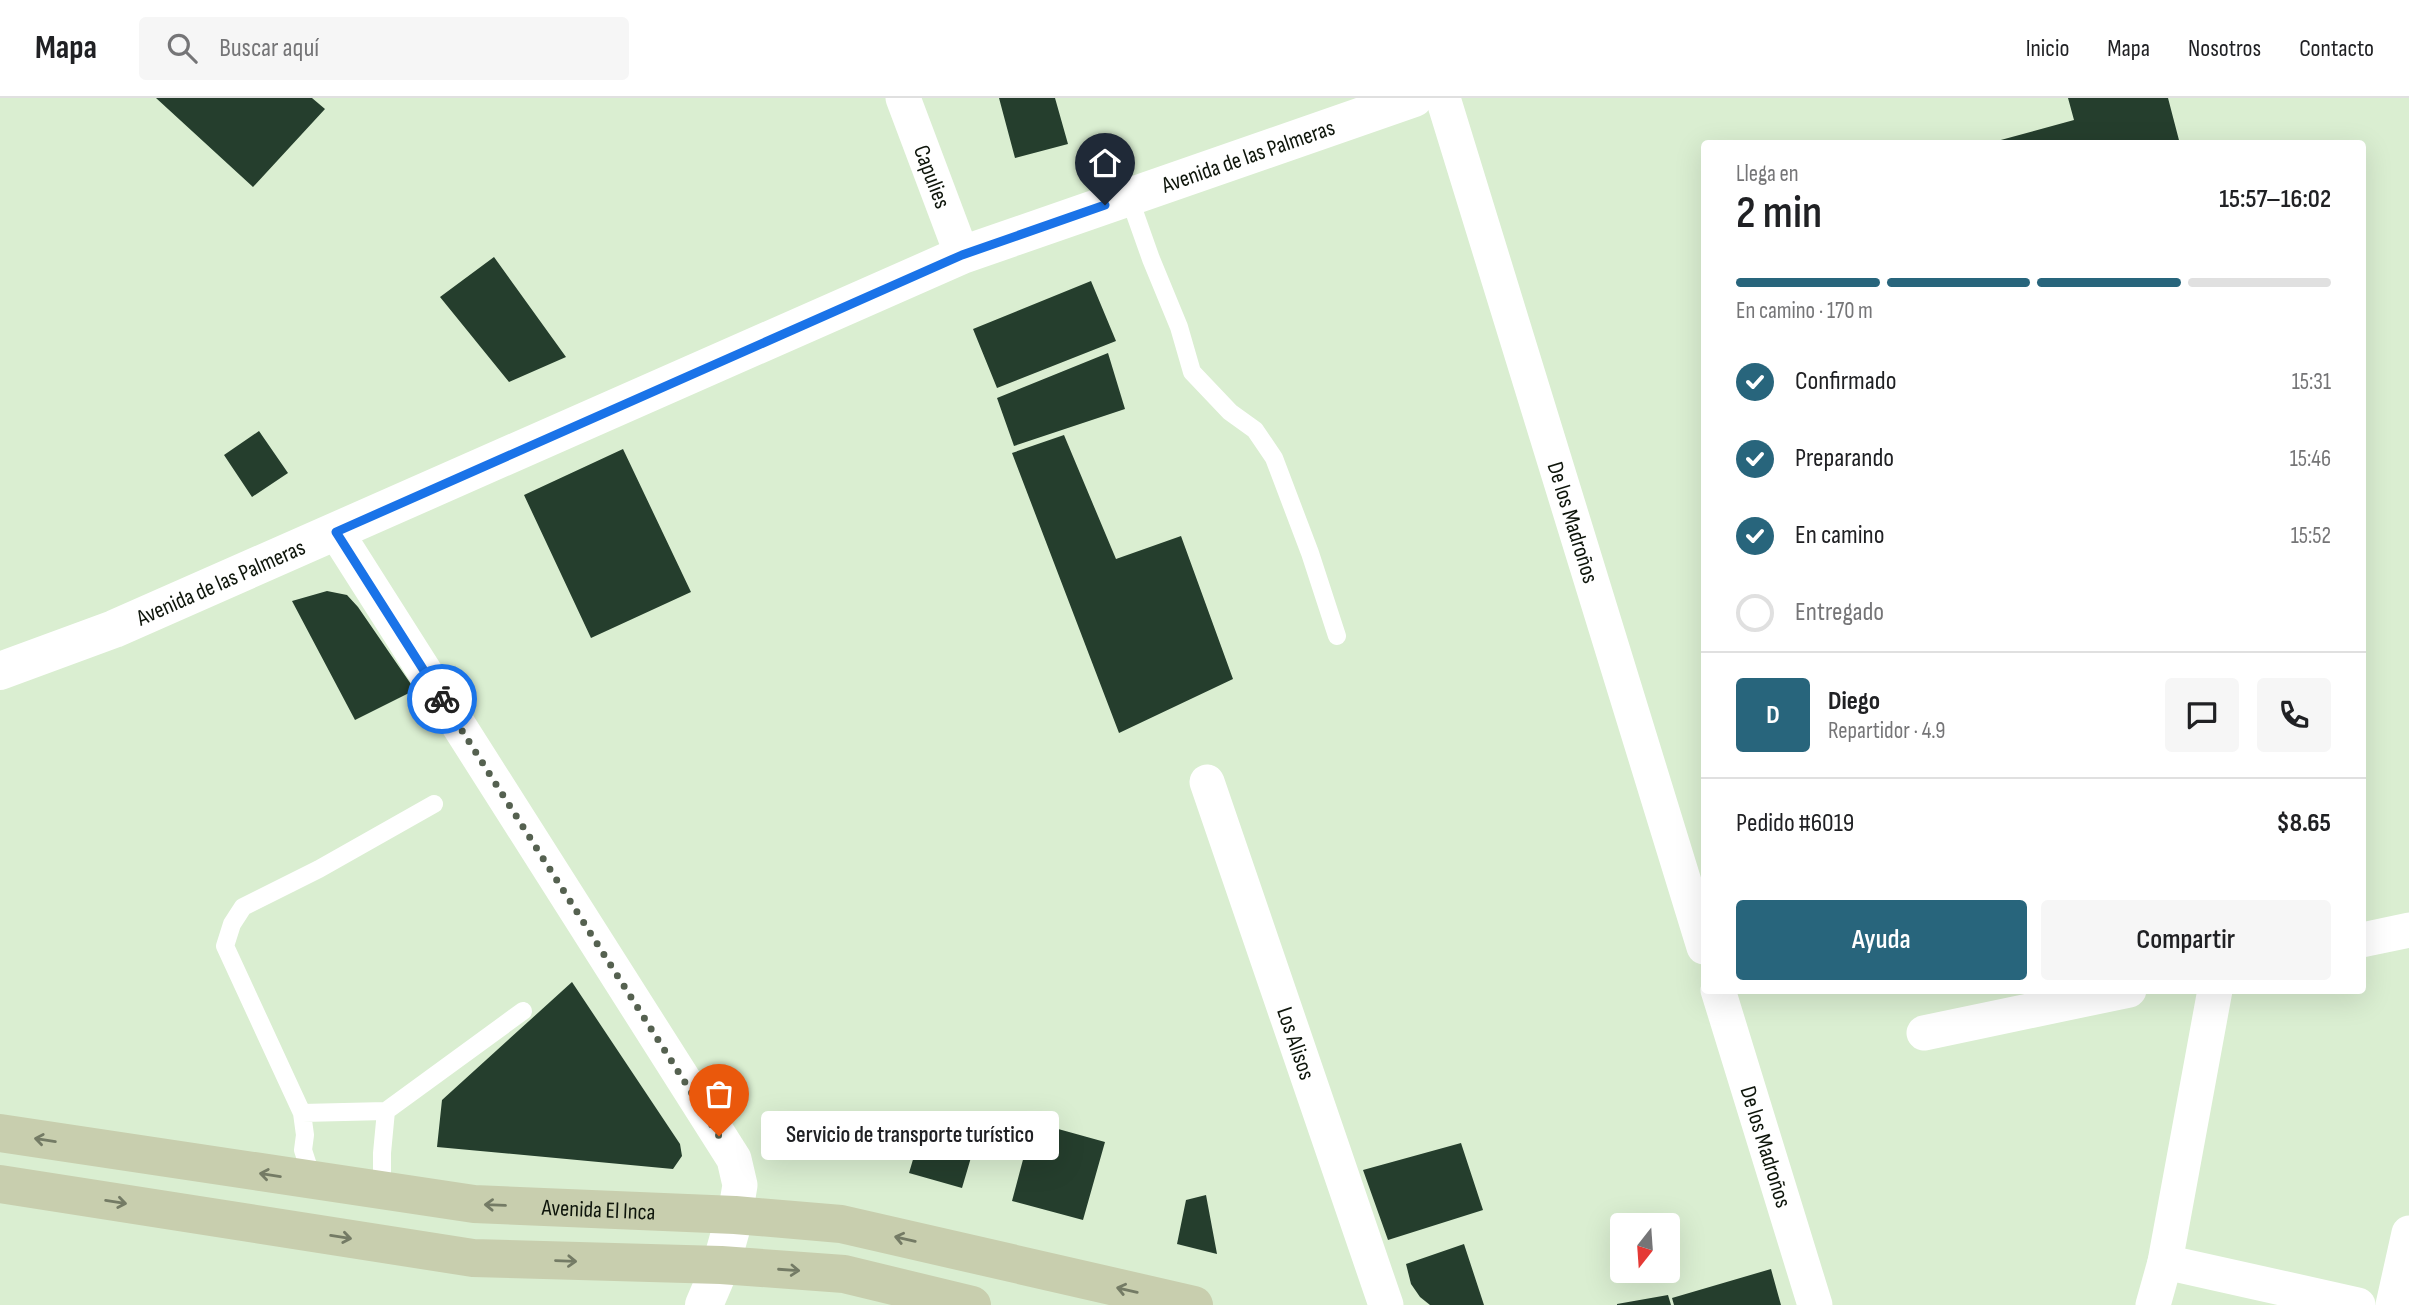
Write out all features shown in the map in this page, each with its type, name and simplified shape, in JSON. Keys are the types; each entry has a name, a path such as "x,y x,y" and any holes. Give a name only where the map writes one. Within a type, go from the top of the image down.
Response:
{"main road":[{"name":"Avenida El Inca","path":"0,1133 474,1204 735,1215 841,1224 1194,1305"},
{"path":"0,1184 473,1258 721,1265 844,1274 972,1305"}],"street":[{"name":"Capulies","path":"903,98 962,255"},
{"name":"Avenida de las Palmeras","path":"0,671 114,629 962,255 1414,98"},
{"name":"De los Madroños","path":"1443,98 1701,937"},
{"path":"336,532 734,1159 740,1185 735,1215 721,1265 704,1305"},
{"name":"Los Alisos","path":"1207,782 1386,1305"},
{"path":"2366,939 2409,930"},
{"name":"De los Madroños","path":"1719,994 1815,1305"},
{"path":"1924,1033 2110,994"},
{"path":"2153,1305 2165,1262 2214,994"},
{"path":"2393,1305 2409,1233"},
{"path":"2165,1262 2358,1305"}],"lane":[{"path":"1129,197 1192,372 1230,412 1255,430 1274,458 1310,553 1337,636"},
{"path":"313,1181 303,1150 305,1135 302,1113 225,946 232,924 243,907 319,869 434,804"},
{"path":"302,1113 386,1111 523,1011"},
{"path":"382,1192 386,1111"}],"building":[{"path":"156,98 312,98 325,109 253,187"},
{"path":"999,98 1055,98 1068,144 1015,158"},
{"path":"2068,98 2168,98 2179,140 2001,140 2074,120"},
{"path":"494,257 566,357 509,382 440,297"},
{"path":"1091,281 1116,341 997,388 973,329"},
{"path":"1108,353 1125,409 1014,446 997,398"},
{"path":"259,431 288,473 252,497 224,455"},
{"path":"1064,435 1116,559 1181,536 1233,679 1119,733 1012,453"},
{"path":"623,449 691,592 591,638 524,495"},
{"path":"327,591 347,595 358,607 415,690 355,720 292,601"},
{"path":"572,982 680,1144 682,1156 673,1169 437,1147 442,1100"},
{"path":"1033,1122 1105,1142 1083,1220 1012,1201"},
{"path":"922,1129 975,1144 962,1188 909,1173"},
{"path":"1461,1143 1483,1210 1388,1240 1363,1170"},
{"path":"1206,1195 1217,1254 1177,1244 1186,1200"},
{"path":"1464,1244 1484,1305 1430,1305 1411,1284 1406,1264"},
{"path":"1771,1269 1781,1305 1674,1305 1672,1298"},
{"path":"1668,1295 1671,1305 1617,1305 1617,1304"}],"way so far":[{"path":"442,699 719,1136"}],"place":[{"name":"Servicio de transporte turístico","path":"719,1136"}],"route":[{"path":"442,699 336,532 962,255 1105,205"}]}
